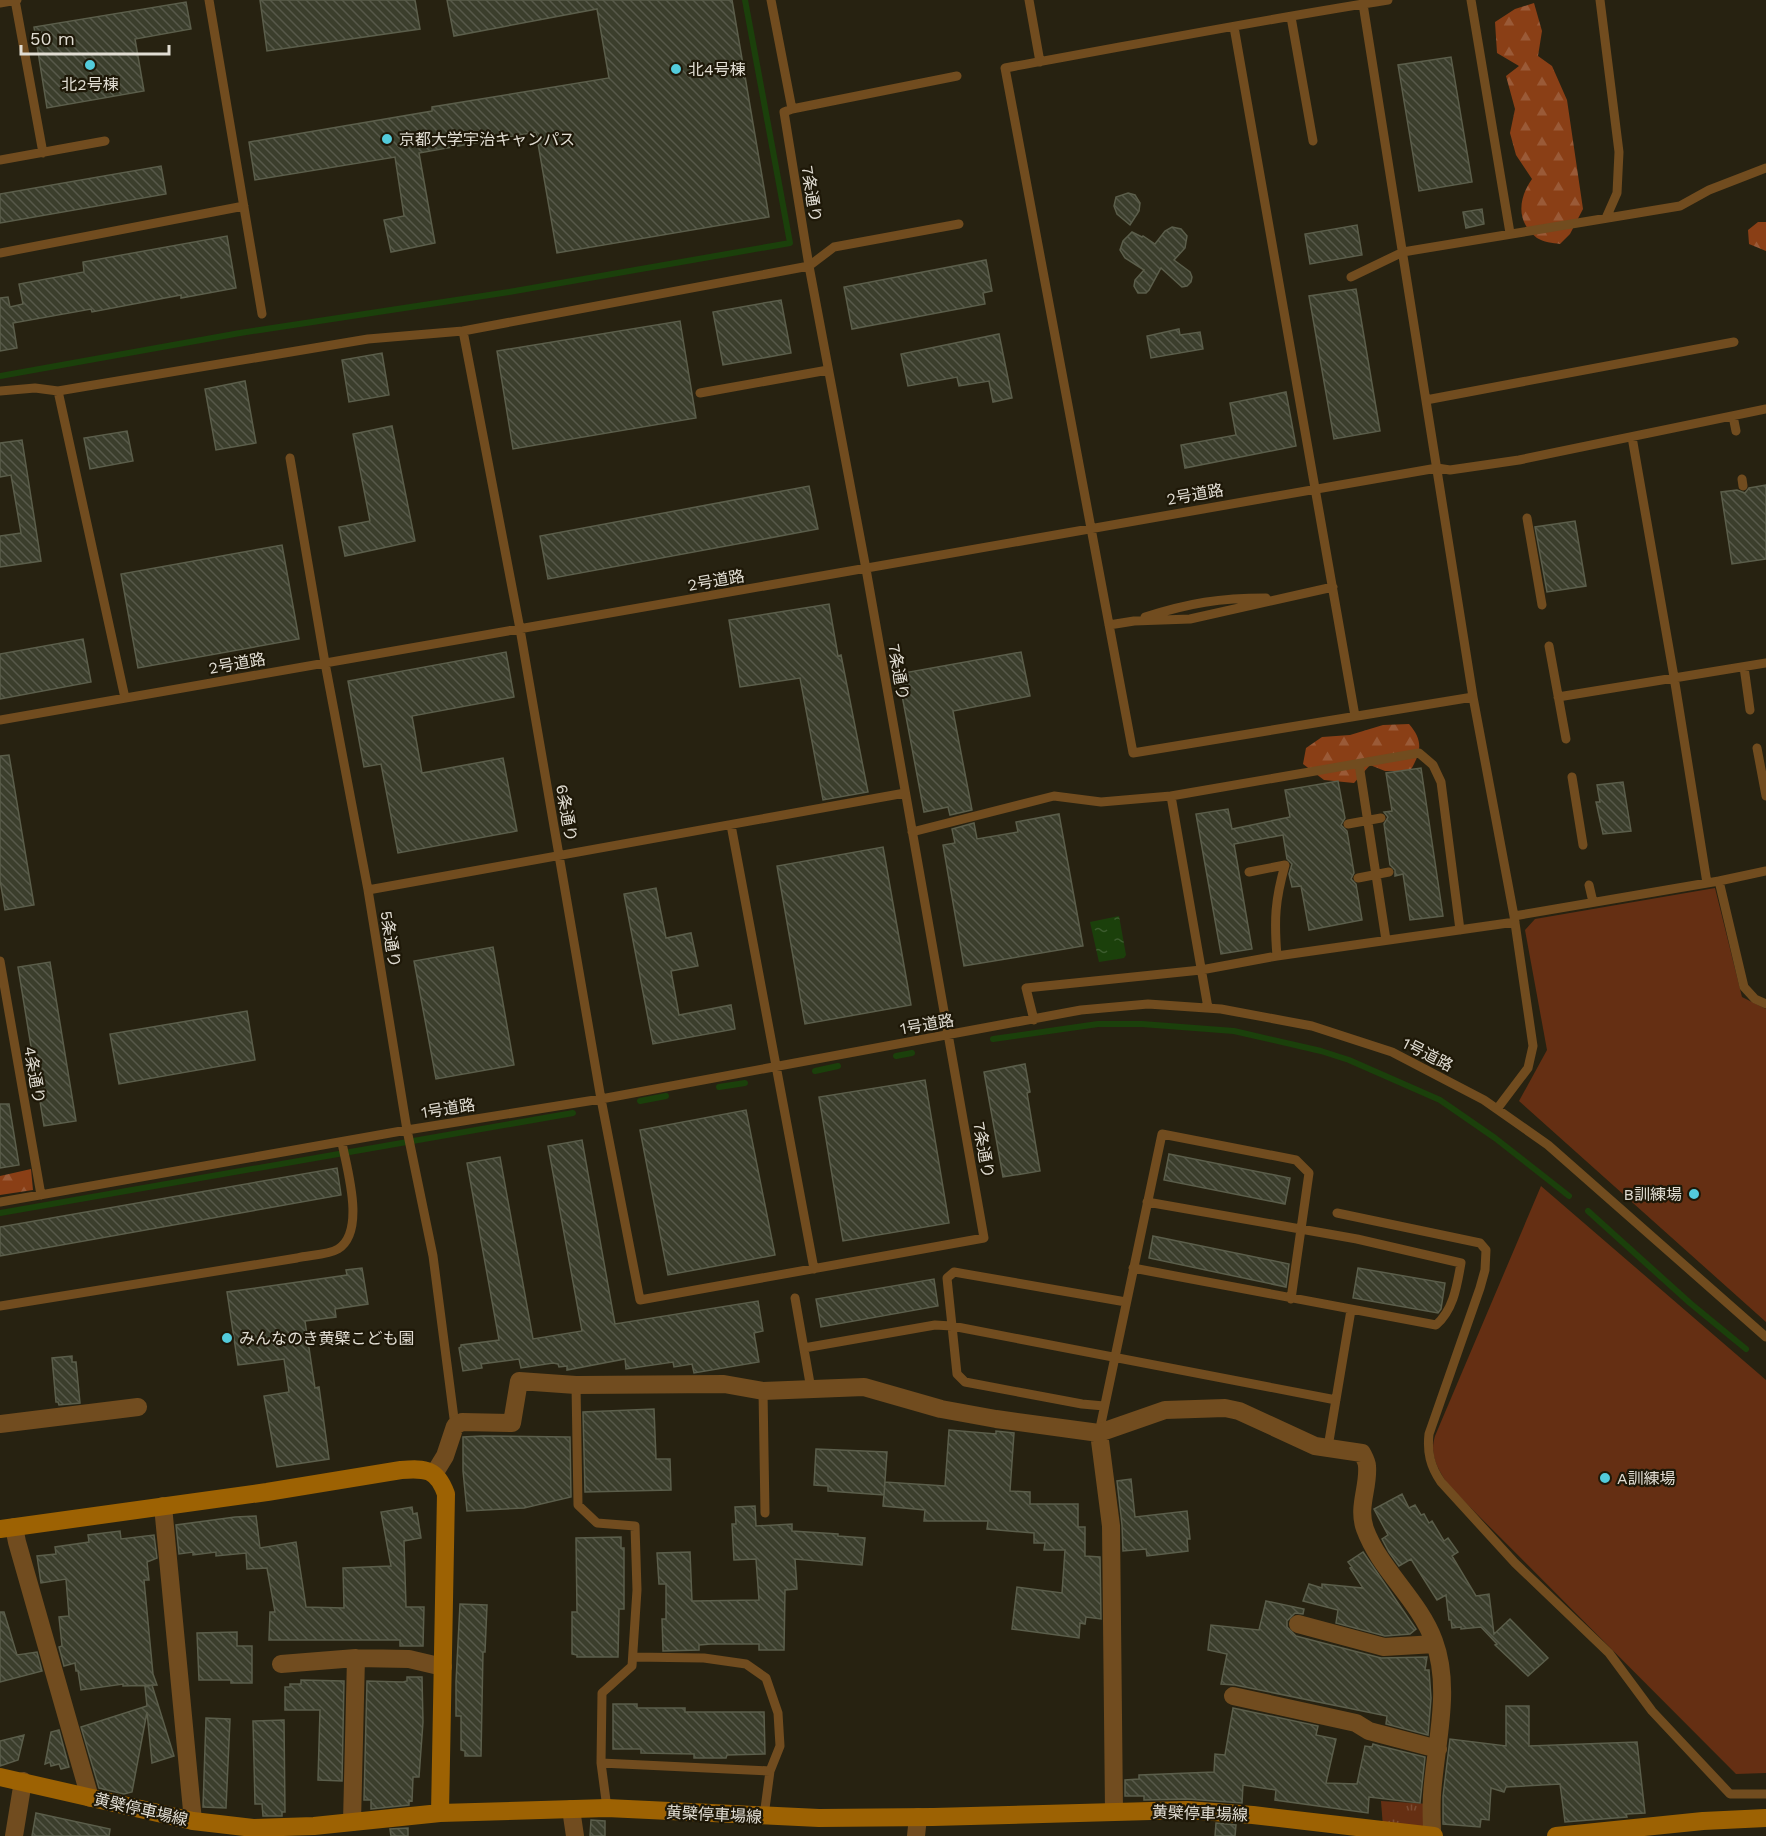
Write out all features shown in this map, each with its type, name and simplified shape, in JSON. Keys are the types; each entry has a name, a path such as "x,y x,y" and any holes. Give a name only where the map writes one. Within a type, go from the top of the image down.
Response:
{"main road":[{"path":"7,1528 401,1470 418,1468 434,1474 441,1482 446,1494 441,1813"},
{"name":"黄檗停車場線","path":"0,1777 194,1821 253,1828 313,1831 352,1822 441,1813 607,1808 764,1816 918,1817 1187,1810 1242,1814 1433,1836"},
{"path":"1556,1836 1703,1821 1766,1818"}],"street":[{"path":"434,1474 445,1456 454,1426 462,1422 512,1423 519,1381 576,1385 724,1384 764,1391 864,1387 941,1409 1099,1433 1165,1410 1225,1408 1239,1411 1315,1446 1362,1453 1367,1465 1361,1512 1365,1529 1377,1552 1428,1627 1435,1644 1439,1665 1442,1707 1432,1796 1433,1836"},
{"path":"0,1424 138,1407"},
{"path":"1099,1433 1111,1526 1114,1811"},
{"path":"163,1506 194,1821"},
{"path":"7,1528 17,1542 90,1798"},
{"path":"1298,1624 1384,1647 1435,1644"},
{"path":"352,1822 356,1658"},
{"path":"281,1664 356,1658 409,1659 443,1667"},
{"path":"1233,1696 1356,1723 1369,1731 1438,1749"},
{"path":"14,1836 23,1781"},
{"path":"571,1809 575,1836"},
{"path":"916,1836 918,1817"}],"lane":[{"path":"0,3 16,0 43,153"},
{"path":"209,0 262,314"},
{"name":"7条通り","path":"771,0 809,266 866,569 984,1238 814,1269"},
{"path":"1029,0 1040,62"},
{"path":"1388,0 1005,68 1133,753 1473,697"},
{"path":"1472,0 1510,233"},
{"path":"1600,0 1619,152 1617,193 1606,218"},
{"path":"1363,4 1473,697 1514,919 1533,1046 1528,1068 1497,1109"},
{"path":"1291,17 1313,141"},
{"path":"1234,27 1355,716"},
{"path":"788,110 957,76"},
{"path":"0,160 105,141"},
{"path":"1351,277 1403,252 1680,206 1709,190 1766,168"},
{"path":"0,254 244,206"},
{"path":"0,392 35,388 58,391 368,339 463,331 809,266 834,247 959,224"},
{"name":"6条通り","path":"463,331 520,629 601,1099 640,1300 814,1269"},
{"path":"1426,400 1734,342"},
{"path":"700,393 828,370"},
{"path":"58,391 125,698"},
{"name":"2号道路","path":"0,720 1316,488 1437,468 1450,470 1519,460 1766,410"},
{"path":"1733,416 1736,431"},
{"path":"1632,437 1707,883"},
{"name":"5条通り","path":"290,458 325,663 368,890 407,1132 433,1256 454,1426"},
{"path":"1527,518 1542,605"},
{"path":"1109,625 1134,621 1190,619 1333,587"},
{"path":"1134,621 1186,604 1230,598 1278,598"},
{"path":"1549,646 1566,739"},
{"path":"1558,697 1766,663"},
{"path":"1744,667 1750,710"},
{"path":"1757,748 1766,796"},
{"path":"912,832 1054,796 1101,802 1171,796 1419,753 1433,765 1441,782 1460,930"},
{"path":"1359,764 1386,940"},
{"path":"1572,777 1583,845"},
{"path":"368,890 905,793"},
{"path":"1171,796 1208,1008"},
{"path":"1348,824 1381,818"},
{"path":"731,825 814,1269"},
{"path":"1249,872 1285,865 1277,894 1274,919 1277,956"},
{"path":"1034,1020 1026,988 1201,970 1277,956 1460,930 1593,902 1766,871"},
{"path":"1358,878 1389,872"},
{"path":"1719,881 1744,987 1749,994 1766,1004"},
{"path":"1590,885 1593,902"},
{"name":"4条通り","path":"0,961 41,1195"},
{"name":"1号道路","path":"0,1202 601,1099 1081,1010 1148,1005 1208,1008 1312,1026 1392,1052 1484,1100 1548,1145 1766,1336"},
{"path":"1099,1433 1162,1134 1296,1160 1309,1173 1291,1299"},
{"path":"0,1306 337,1250 347,1241 353,1216 342,1144"},
{"path":"1133,1268 1436,1325 1445,1317 1455,1293 1461,1263 1357,1239 1147,1202"},
{"path":"1337,1213 1480,1243 1486,1250 1485,1270 1480,1288 1429,1434 1427,1447 1432,1470 1515,1563 1609,1653 1652,1711 1730,1794 1766,1794"},
{"path":"1104,1406 965,1382 957,1374 947,1278 954,1272 1126,1302"},
{"path":"795,1298 811,1389"},
{"path":"1328,1448 1352,1310"},
{"path":"804,1348 935,1325 952,1326 1336,1400"},
{"path":"576,1385 578,1505 597,1523 635,1526 637,1590 632,1666 602,1693 601,1763 607,1808"},
{"path":"764,1391 765,1512"},
{"path":"633,1657 704,1658 746,1664 766,1678 778,1713 780,1746 770,1771 764,1816"},
{"path":"601,1763 770,1771"}],"green space":[{"path":"1534,3 1542,31 1538,56 1552,66 1567,100 1583,209 1570,234 1560,244 1537,238 1530,232 1522,218 1524,194 1532,179 1516,155 1510,133 1515,109 1506,76 1519,66 1497,53 1495,22 1515,9"},
{"path":"1758,222 1766,222 1766,251 1749,244 1748,230"},
{"path":"1409,724 1419,742 1417,758 1410,771 1385,771 1370,765 1354,783 1324,780 1303,764 1306,748 1322,737 1350,735 1383,725"},
{"name":"B訓練場","path":"1715,888 1742,997 1766,1009 1766,1322 1519,1101 1547,1050 1525,930 1535,919"},
{"path":"31,1169 33,1190 0,1195 0,1176"},
{"name":"A訓練場","path":"1541,1186 1766,1380 1766,1773 1736,1774 1448,1485 1436,1462 1433,1449 1435,1436"},
{"path":"1381,1801 1430,1804 1430,1833 1383,1827"}],"water":[{"path":"1119,916 1126,955 1124,958 1099,962 1090,922"}],"building":[{"path":"260,0 415,0 420,29 267,51"},
{"name":"北4号棟","path":"447,0 732,0 769,217 557,253 536,132 419,153 435,243 391,252 384,220 404,216 395,157 255,180 249,142 432,111 432,107 609,78 597,9 454,36"},
{"name":"北2号棟","path":"186,2 191,29 135,39 144,91 47,108 34,27"},
{"path":"1451,57 1472,182 1419,191 1398,65"},
{"path":"161,166 166,194 0,223 0,194"},
{"path":"1128,193 1135,195 1140,203 1139,211 1130,225 1117,214 1114,206 1116,197"},
{"path":"1482,209 1484,224 1466,228 1463,212"},
{"path":"1357,225 1362,255 1310,264 1305,234"},
{"path":"1172,227 1181,229 1187,236 1185,248 1174,260 1190,272 1191,282 1182,287 1161,268 1149,290 1146,293 1138,293 1134,286 1135,280 1144,270 1125,258 1120,250 1123,241 1132,232 1155,244 1165,231"},
{"path":"227,236 236,288 13,323 17,348 0,351 0,298 8,297 10,307 23,304 19,284 84,272 83,262"},
{"path":"986,260 992,291 983,293 985,304 852,329 844,287"},
{"path":"1356,289 1380,431 1334,439 1309,296"},
{"path":"781,300 791,353 723,365 713,312"},
{"path":"680,321 696,418 513,449 497,351"},
{"path":"1179,329 1180,335 1200,332 1203,349 1151,358 1147,336"},
{"path":"999,334 1012,398 993,402 989,381 959,386 957,377 908,386 901,354"},
{"path":"382,353 389,395 349,402 342,360"},
{"path":"245,381 256,443 216,450 205,389"},
{"path":"1286,392 1296,446 1185,468 1181,445 1236,435 1230,403"},
{"path":"392,426 415,541 345,556 339,527 370,521 353,434"},
{"path":"127,431 133,461 90,469 84,438"},
{"path":"22,440 41,561 0,567 0,536 21,533 11,475 0,477 0,443"},
{"path":"1766,485 1766,559 1732,564 1721,492 1737,490 1745,493 1749,488"},
{"path":"809,486 818,529 548,579 540,536"},
{"path":"1575,521 1586,586 1547,592 1535,527"},
{"path":"282,545 299,639 138,668 121,574"},
{"path":"829,604 868,792 823,800 800,678 740,687 729,620"},
{"path":"83,639 91,682 0,699 0,654"},
{"path":"506,652 514,697 412,716 422,773 503,758 517,831 398,853 381,764 364,767 348,681"},
{"path":"1021,652 1030,696 953,711 972,810 950,815 948,807 924,812 898,674"},
{"path":"9,755 34,905 5,910 0,880 0,756"},
{"path":"1421,768 1443,916 1410,920 1403,874 1395,876 1395,870 1390,865 1384,824 1388,817 1384,812 1392,811 1386,773"},
{"path":"1338,781 1345,818 1341,825 1347,831 1354,873 1351,879 1356,884 1362,920 1309,930 1301,886 1292,887 1289,874 1292,864 1287,859 1283,835 1234,844 1252,949 1221,954 1196,814 1228,809 1232,829 1290,817 1285,790"},
{"path":"1623,782 1631,831 1603,834 1596,802 1600,802 1597,785"},
{"path":"1059,814 1083,946 964,966 943,845 955,843 952,829 974,823 977,839 1018,832 1016,822"},
{"path":"883,847 911,1005 805,1024 777,866"},
{"path":"656,888 666,938 691,933 698,966 671,971 679,1015 731,1005 735,1029 653,1044 624,894"},
{"path":"493,947 514,1065 436,1079 414,961"},
{"path":"50,962 76,1121 44,1126 18,967"},
{"path":"247,1011 255,1060 119,1084 110,1034"},
{"path":"1025,1064 1030,1092 1027,1093 1040,1171 1003,1177 984,1072"},
{"path":"925,1080 949,1223 843,1241 819,1097"},
{"path":"0,1104 9,1104 19,1165 0,1168"},
{"path":"746,1110 775,1255 668,1275 640,1130"},
{"path":"582,1140 615,1324 758,1301 763,1331 754,1333 759,1362 694,1373 692,1364 674,1367 673,1362 626,1369 625,1359 567,1370 567,1366 559,1367 558,1364 553,1363 521,1368 519,1359 481,1364 482,1368 463,1371 459,1348 461,1345 499,1340 467,1163 500,1157 533,1339 582,1331 548,1146"},
{"path":"1169,1154 1290,1178 1285,1204 1164,1180"},
{"path":"337,1168 341,1195 0,1256 0,1227"},
{"path":"1153,1236 1289,1264 1286,1287 1149,1258"},
{"path":"362,1268 368,1304 335,1309 336,1317 305,1321 315,1388 319,1387 329,1459 277,1467 264,1396 289,1392 284,1359 238,1365 227,1292 347,1275 346,1270"},
{"path":"1358,1268 1445,1283 1441,1309 1438,1313 1353,1298"},
{"path":"934,1279 938,1306 821,1327 816,1299"},
{"path":"72,1356 72,1362 76,1362 80,1403 59,1405 56,1402 52,1358"},
{"path":"654,1409 656,1459 670,1459 671,1490 585,1492 583,1412"},
{"path":"949,1430 996,1434 996,1431 1014,1433 1010,1491 1030,1492 1030,1504 1078,1504 1078,1527 1085,1527 1085,1556 1100,1557 1101,1619 1086,1617 1085,1624 1080,1623 1079,1638 1012,1629 1017,1587 1062,1593 1065,1550 1044,1550 1045,1543 1034,1543 1034,1533 987,1529 988,1521 924,1521 925,1510 883,1506 885,1482 945,1486"},
{"path":"463,1437 570,1437 571,1497 524,1508 467,1511 463,1471"},
{"path":"816,1449 887,1452 884,1495 828,1491 828,1486 814,1485"},
{"path":"1131,1479 1135,1517 1187,1511 1190,1539 1187,1539 1188,1551 1147,1556 1146,1549 1123,1551 1117,1481"},
{"path":"1402,1494 1409,1508 1415,1505 1429,1523 1432,1521 1444,1541 1448,1538 1458,1552 1452,1556 1476,1596 1489,1594 1494,1634 1510,1619 1548,1658 1528,1676 1495,1645 1497,1644 1481,1627 1452,1628 1446,1595 1437,1600 1411,1559 1399,1566 1389,1552 1382,1539 1388,1535 1374,1509"},
{"path":"755,1506 756,1526 792,1524 792,1531 865,1538 862,1565 795,1559 797,1589 785,1590 784,1650 759,1650 759,1644 711,1644 699,1645 699,1650 663,1651 662,1619 666,1619 666,1584 659,1584 657,1553 690,1552 692,1601 759,1600 756,1559 734,1560 732,1524 736,1524 735,1507"},
{"path":"412,1507 413,1514 417,1513 421,1538 404,1541 406,1607 424,1607 423,1646 400,1646 400,1640 269,1640 270,1612 275,1612 267,1568 247,1569 246,1553 216,1556 216,1552 179,1554 176,1525 256,1516 260,1548 296,1542 306,1607 344,1608 343,1568 391,1566 381,1512"},
{"path":"120,1531 121,1539 154,1535 157,1558 147,1562 149,1580 144,1580 153,1674 157,1685 123,1686 123,1684 81,1690 75,1663 64,1666 59,1647 62,1646 59,1617 69,1616 66,1579 41,1583 37,1556 56,1554 55,1547 89,1542 88,1535"},
{"path":"621,1537 621,1548 624,1548 624,1609 619,1609 618,1657 577,1657 572,1654 572,1612 577,1612 576,1538"},
{"path":"1363,1552 1416,1629 1410,1634 1385,1636 1336,1623 1338,1610 1303,1601 1309,1584 1322,1588 1322,1584 1363,1588 1348,1562"},
{"path":"1266,1601 1304,1609 1303,1614 1295,1613 1287,1621 1287,1627 1296,1636 1381,1658 1427,1657 1425,1670 1429,1670 1431,1698 1428,1735 1386,1724 1387,1716 1221,1684 1227,1654 1208,1650 1211,1625 1259,1630"},
{"path":"460,1604 487,1605 485,1652 483,1652 481,1756 465,1756 465,1751 461,1750 461,1716 456,1716"},
{"path":"0,1612 4,1612 17,1655 37,1652 42,1671 0,1682"},
{"path":"237,1632 237,1646 252,1646 252,1683 231,1683 231,1680 199,1680 197,1633"},
{"path":"407,1677 422,1677 423,1722 419,1777 413,1777 412,1801 409,1800 409,1805 371,1809 371,1800 364,1800 367,1681 403,1682 407,1681"},
{"path":"301,1680 344,1681 342,1781 318,1780 320,1710 285,1710 285,1687 290,1687 290,1684 301,1684"},
{"path":"152,1685 174,1756 152,1763 147,1712 132,1792 124,1794 99,1788 81,1727 147,1706 145,1687"},
{"path":"613,1704 637,1704 637,1708 685,1708 685,1712 764,1712 765,1754 694,1758 694,1754 641,1753 641,1749 613,1749"},
{"path":"1506,1706 1529,1706 1529,1746 1637,1742 1645,1813 1626,1814 1627,1817 1565,1822 1560,1784 1506,1787 1504,1792 1491,1788 1489,1820 1481,1819 1480,1827 1443,1824 1443,1796 1450,1739 1506,1746"},
{"path":"1233,1708 1318,1726 1316,1735 1336,1739 1326,1783 1357,1784 1365,1746 1372,1747 1373,1744 1425,1757 1420,1803 1369,1797 1368,1813 1275,1800 1276,1790 1243,1785 1242,1803 1188,1799 1144,1800 1144,1796 1125,1796 1125,1780 1139,1779 1139,1775 1214,1772 1215,1754 1225,1755"},
{"path":"206,1718 230,1719 226,1808 203,1807"},
{"path":"284,1720 285,1812 282,1812 282,1816 263,1816 262,1804 255,1804 253,1721"},
{"path":"59,1730 69,1767 61,1769 59,1764 51,1766 50,1762 45,1764 51,1732"},
{"path":"24,1735 18,1760 0,1766 0,1741"},
{"path":"36,1813 110,1829 109,1836 32,1836"},
{"path":"591,1820 605,1821 605,1836 590,1836"},
{"path":"1216,1823 1236,1825 1235,1836 1215,1836"},
{"path":"408,1828 408,1836 391,1836 390,1829"}],"waterway":[{"path":"0,376 240,333 509,292 790,243 745,0"},
{"path":"993,1039 1098,1024 1142,1024 1234,1031 1321,1051 1349,1060 1440,1100 1495,1138 1569,1196"},
{"path":"896,1056 912,1053"},
{"path":"815,1071 838,1066"},
{"path":"719,1087 745,1083"},
{"path":"640,1101 666,1096"},
{"path":"0,1213 573,1113"},
{"path":"1588,1211 1690,1303 1746,1349"}],"place":[{"name":"北2号棟","path":"90,65"},
{"name":"北4号棟","path":"676,69"},
{"name":"京都大学宇治キャンパス","path":"387,139"},
{"name":"B訓練場","path":"1694,1194"},
{"name":"みんなのき黄檗こども園","path":"227,1338"},
{"name":"A訓練場","path":"1605,1478"}]}
